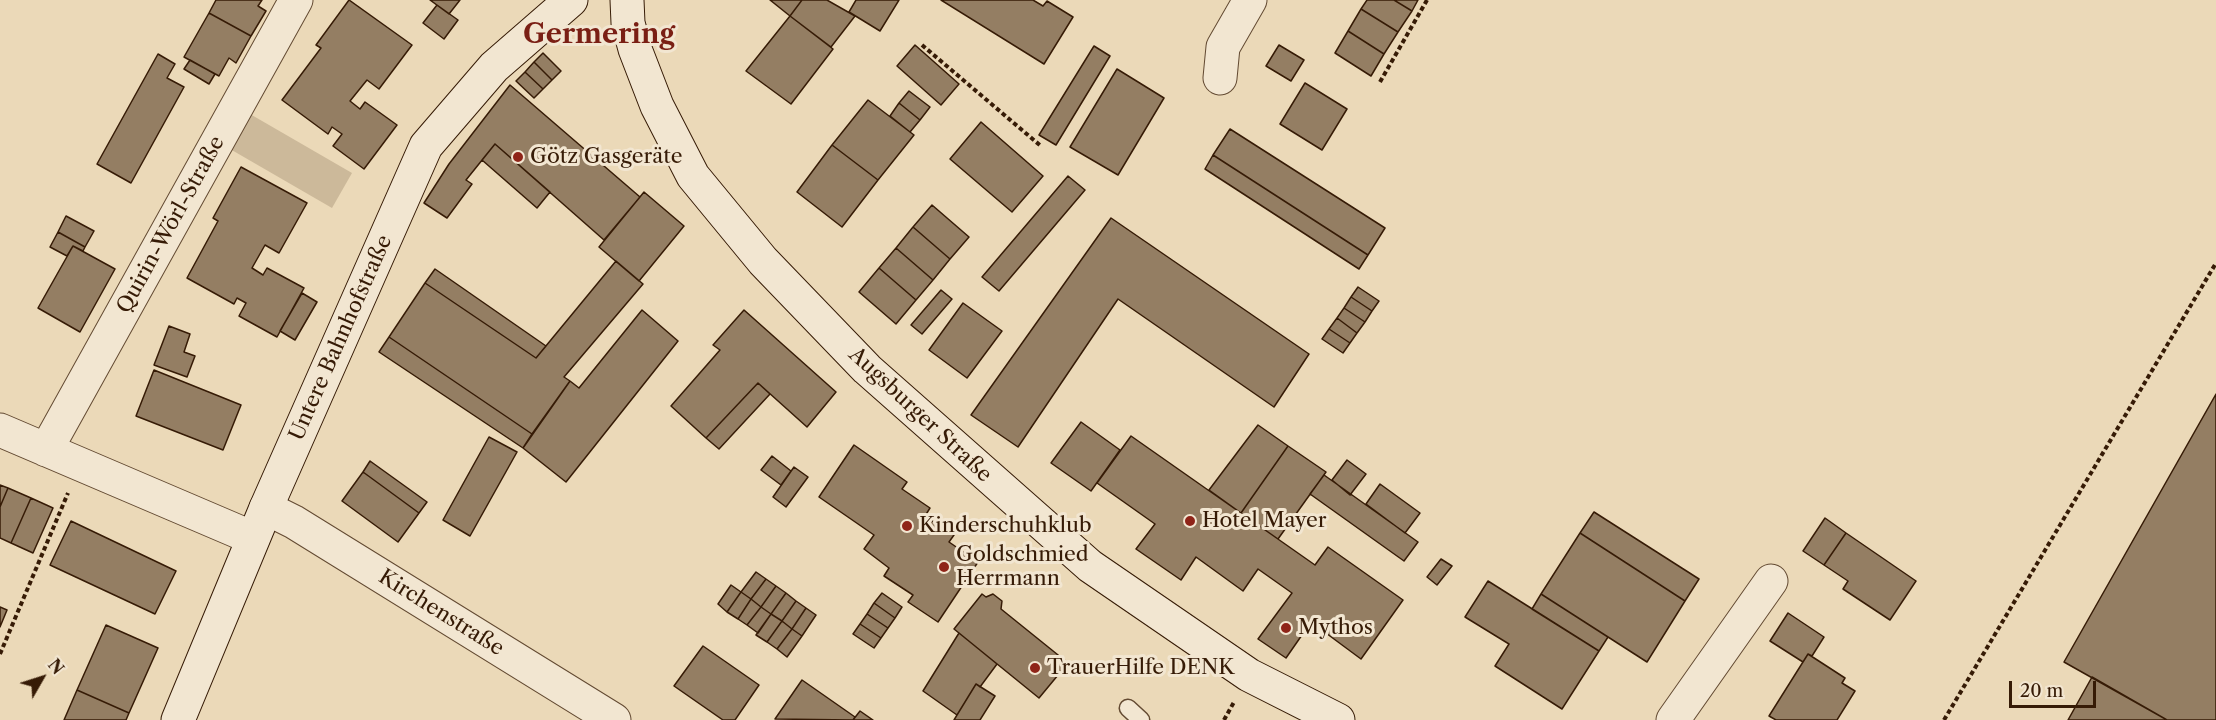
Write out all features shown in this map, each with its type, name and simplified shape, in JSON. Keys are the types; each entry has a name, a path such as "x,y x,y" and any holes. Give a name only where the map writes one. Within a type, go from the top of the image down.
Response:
{"street":[{"name":"Quirin-Wörl-Straße","path":"46,450 296,0"},
{"name":"Untere Bahnhofstraße","path":"178,720 253,538 426,146 494,67 571,0"},
{"name":"Augsburger Straße","path":"627,0 628,23 635,49 657,106 693,176 763,261 867,369 1090,566 1249,675 1338,720"},
{"path":"1220,78 1223,47 1250,0"},
{"path":"0,430 253,538"},
{"name":"Kirchenstraße","path":"266,508 294,522 614,720"},
{"path":"1673,720 1771,581"}],"lane":[{"path":"1128,708 1141,720"}],"path":[{"path":"1380,82 1427,0"},
{"path":"922,45 1042,147"},
{"path":"1944,720 2216,263"},
{"path":"0,654 80,465"}],"shaded area":[{"path":"250,114 352,173 332,208 230,149"}],"building":[{"path":"216,0 262,0 258,6 266,11 251,36 209,13"},
{"path":"349,0 412,45 379,89 367,80 350,101 360,109 365,102 397,125 364,169 333,146 342,134 332,127 328,134 282,100 321,48 316,45"},
{"path":"430,0 460,0 449,14"},
{"path":"770,0 802,0 790,16"},
{"path":"802,0 827,0 855,16 831,47 790,16"},
{"path":"856,0 899,0 880,31 849,12"},
{"path":"941,0 1033,0 1043,6 1047,1 1073,17 1044,64"},
{"path":"1367,0 1394,0 1412,11 1398,32 1361,9"},
{"path":"1394,0 1418,0 1412,11"},
{"path":"437,5 458,20 444,39 423,23"},
{"path":"1361,9 1398,32 1384,54 1348,31"},
{"path":"209,13 251,36 236,63 229,58 219,76 184,57"},
{"path":"790,16 833,49 791,104 746,71"},
{"path":"1348,31 1384,54 1371,76 1335,53"},
{"path":"915,45 959,84 941,105 897,66"},
{"path":"1279,45 1304,60 1291,81 1266,66"},
{"path":"1094,46 1110,56 1056,145 1039,135"},
{"path":"543,53 561,71 552,80 534,62"},
{"path":"158,54 175,64 167,78 184,87 131,183 97,164"},
{"path":"190,60 215,74 209,84 184,69"},
{"path":"534,62 552,80 543,89 525,72"},
{"path":"1117,69 1164,98 1118,175 1070,147"},
{"path":"525,72 543,89 534,98 516,81"},
{"path":"1305,83 1347,109 1322,150 1280,124"},
{"path":"510,85 640,197 604,240 495,144 466,180 472,184 447,218 424,203 449,164"},
{"path":"909,91 930,107 920,120 899,103"},
{"path":"868,100 914,135 878,180 832,145"},
{"path":"899,103 920,120 910,132 890,116"},
{"path":"981,122 1043,176 1012,212 950,159"},
{"path":"1230,129 1385,228 1368,255 1213,155"},
{"path":"495,144 550,192 537,208 482,160"},
{"path":"832,145 878,180 842,227 797,192"},
{"path":"1213,155 1368,255 1359,269 1205,169"},
{"path":"241,167 307,203 279,253 265,245 252,268 263,275 267,268 304,288 277,337 239,316 246,303 237,298 234,304 187,278 218,221 213,218"},
{"path":"1068,176 1085,190 999,291 982,277"},
{"path":"644,192 684,226 639,281 599,247"},
{"path":"932,205 969,237 950,259 913,227"},
{"path":"66,216 94,231 85,247 58,232"},
{"path":"1111,218 1309,354 1274,407 1118,299 1018,447 971,415"},
{"path":"913,227 950,259 933,280 896,248"},
{"path":"58,232 85,247 83,251 73,246 67,256 50,247"},
{"path":"73,246 115,269 80,332 38,308"},
{"path":"896,248 933,280 916,300 879,268"},
{"path":"616,261 643,284 564,377 570,381 532,434 389,337 425,283 536,358"},
{"path":"879,268 916,300 896,324 859,292"},
{"path":"435,269 546,346 536,358 425,283"},
{"path":"1358,287 1379,301 1372,311 1351,297"},
{"path":"941,290 952,299 922,334 911,325"},
{"path":"302,293 317,302 295,340 280,331"},
{"path":"1351,297 1372,311 1365,322 1344,308"},
{"path":"963,303 1002,331 967,378 929,350"},
{"path":"1344,308 1365,322 1357,333 1337,318"},
{"path":"642,310 678,341 566,482 523,448 570,381 579,388"},
{"path":"744,310 836,392 807,427 758,383 706,438 671,406 720,350 713,345"},
{"path":"1337,318 1357,333 1350,343 1329,329"},
{"path":"169,326 190,334 184,352 195,356 187,377 154,365"},
{"path":"1329,329 1350,343 1343,353 1322,339"},
{"path":"389,337 532,434 523,448 379,352"},
{"path":"154,370 241,405 223,450 136,416"},
{"path":"758,383 770,394 719,449 706,438"},
{"path":"2216,394 2216,720 2167,720 2064,662"},
{"path":"1081,422 1120,450 1091,491 1051,463"},
{"path":"1258,425 1288,446 1241,513 1209,490"},
{"path":"1131,436 1315,565 1328,547 1403,600 1361,659 1311,622 1286,658 1258,639 1292,593 1258,569 1243,591 1196,557 1181,580 1136,549 1155,524 1097,483"},
{"path":"489,437 517,452 470,536 443,520"},
{"path":"854,445 907,482 902,489 930,508 925,516 954,535 949,542 978,562 938,622 908,602 913,595 884,576 889,568 864,549 874,535 819,497"},
{"path":"1288,446 1326,472 1278,539 1241,513"},
{"path":"772,456 791,471 781,485 761,470"},
{"path":"1347,460 1366,474 1350,495 1332,480"},
{"path":"370,461 427,502 419,513 363,472"},
{"path":"794,467 808,477 786,507 773,497"},
{"path":"363,472 419,513 398,542 342,501"},
{"path":"1324,475 1418,542 1404,561 1310,494"},
{"path":"1380,484 1420,513 1405,533 1366,504"},
{"path":"0,485 8,488 0,507"},
{"path":"8,488 31,498 11,543 0,538 0,507"},
{"path":"31,498 53,508 33,553 11,543"},
{"path":"1594,512 1699,579 1685,601 1580,533"},
{"path":"1825,518 1846,533 1824,565 1803,551"},
{"path":"71,521 176,571 155,614 50,565"},
{"path":"1580,533 1685,601 1647,662 1541,594"},
{"path":"1846,533 1916,581 1890,620 1843,589 1848,581 1824,565"},
{"path":"1441,559 1452,566 1437,585 1427,577"},
{"path":"756,572 766,579 751,599 741,592"},
{"path":"766,579 776,586 761,607 751,599"},
{"path":"1488,581 1599,651 1562,709 1495,666 1509,644 1465,617"},
{"path":"731,585 741,592 727,612 718,604"},
{"path":"776,586 786,593 771,614 761,607"},
{"path":"741,592 751,599 738,619 727,612"},
{"path":"786,593 796,601 782,621 771,614"},
{"path":"882,593 902,607 895,618 874,603"},
{"path":"982,594 986,597 993,594 1002,601 1001,609 1068,663 1039,698 954,629"},
{"path":"1541,594 1608,637 1599,651 1532,609"},
{"path":"751,599 761,607 747,625 738,619"},
{"path":"796,601 806,608 792,629 782,621"},
{"path":"874,603 895,618 888,628 867,614"},
{"path":"0,607 7,610 0,627"},
{"path":"761,607 771,614 758,633 747,625"},
{"path":"806,608 816,615 802,636 792,629"},
{"path":"1788,613 1824,637 1812,656 1808,654 1803,662 1770,641"},
{"path":"771,614 782,621 767,642 756,635"},
{"path":"867,614 888,628 881,638 860,624"},
{"path":"782,621 792,629 777,649 767,642"},
{"path":"860,624 881,638 874,648 853,634"},
{"path":"106,625 158,648 129,713 77,690"},
{"path":"792,629 802,636 787,657 777,649"},
{"path":"959,633 997,664 980,687 976,684 957,715 923,691"},
{"path":"703,646 759,685 735,720 723,720 674,686"},
{"path":"1808,654 1845,678 1842,683 1855,691 1837,720 1776,720 1769,716"},
{"path":"2092,677 2167,720 2068,720"},
{"path":"802,680 855,717 853,720 775,719"},
{"path":"976,684 995,696 980,720 954,720"},
{"path":"77,690 129,713 126,720 64,720"},
{"path":"860,711 873,720 853,720"}],"place":[{"name":"Götz Gasgeräte","path":"518,157"},
{"name":"Hotel Mayer","path":"1190,521"},
{"name":"Kinderschuhklub","path":"907,526"},
{"name":"Goldschmied Herrmann","path":"944,567"},
{"name":"Mythos","path":"1286,628"},
{"name":"TrauerHilfe DENK","path":"1035,668"}],"district":[{"name":"Germering","path":"599,35"}]}
